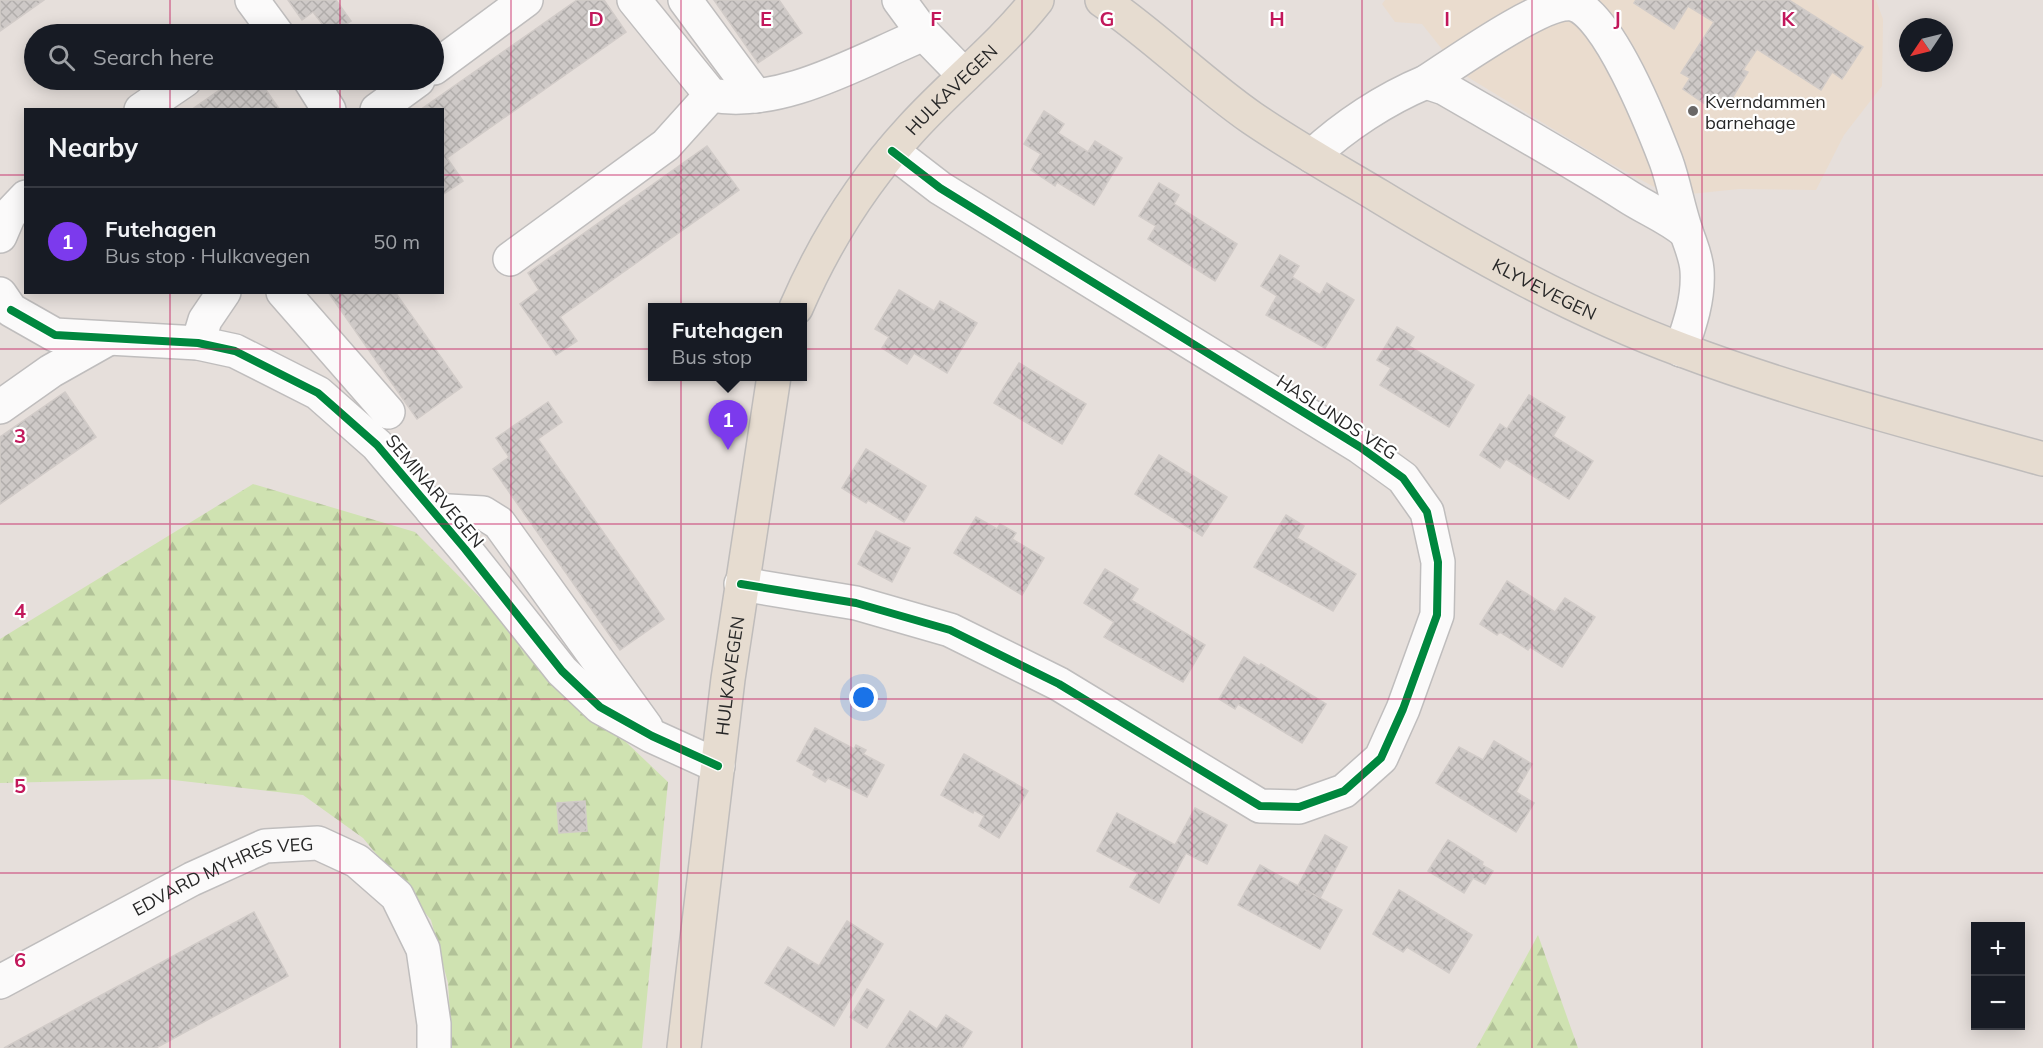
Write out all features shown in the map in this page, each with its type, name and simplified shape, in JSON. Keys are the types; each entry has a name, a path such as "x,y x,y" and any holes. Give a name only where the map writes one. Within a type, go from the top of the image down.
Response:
{"main road":[{"name":"HULKAVEGEN","path":"798,303 814,267 843,217 892,151 964,75 1019,22 1037,0"},
{"name":"KLYVEVEGEN","path":"1102,0 1135,22 1251,118 1463,247 1612,322 1681,350 1880,414 2043,459"},
{"name":"HULKAVEGEN","path":"684,1048 741,584 773,381"}],"street":[{"path":"444,61 526,0"},
{"path":"634,0 711,95 734,99 793,89 924,34"},
{"path":"685,0 756,96"},
{"path":"899,0 924,34 964,75"},
{"path":"1312,156 1335,134 1410,89 1426,82 1536,12 1559,3 1573,4 1587,10 1621,58 1666,161 1693,250 1697,271 1694,310 1681,350"},
{"path":"1426,82 1444,88 1573,162 1638,203 1669,218 1686,232"},
{"path":"144,108 170,90"},
{"path":"316,90 328,108"},
{"path":"380,108 404,90"},
{"path":"510,259 666,145 711,95"},
{"name":"HASLUNDS VEG","path":"741,584 856,603 950,630 1059,684 1260,806 1299,807 1344,791 1381,758 1403,709 1437,615 1438,562 1426,512 1403,478 1360,447 940,188 892,151"},
{"path":"0,236 9,215 24,200"},
{"path":"198,343 205,320 223,294"},
{"path":"285,294 388,412"},
{"name":"SEMINARVEGEN","path":"4,307 56,334 106,340 198,343 235,351 318,393 377,445 562,671 600,707 652,736 718,766"},
{"path":"0,407 51,370 106,340"},
{"path":"432,510 483,513 499,523 652,736"},
{"name":"EDVARD MYHRES VEG","path":"0,982 192,879 265,846 318,843 357,861 397,896 423,949 434,1024 434,1048"}],"shaded area":[{"name":"Kverndammen barnehage","path":"1385,0 1876,0 1883,19 1882,86 1844,135 1816,190 1739,189 1671,196 1606,161 1461,73 1422,24 1395,22 1382,4"}],"green space":[{"path":"253,484 415,532 586,704 668,782 642,1048 452,1048 448,983 431,920 363,838 303,795 165,779 0,783 0,639"},
{"path":"1538,935 1578,1048 1476,1048 1479,1043"}],"building":[{"path":"0,0 44,0 0,31"},
{"path":"288,0 336,0 351,21 346,24 322,24 313,12 302,20"},
{"path":"577,0 604,0 626,32 447,158 463,181 444,194 444,108 423,108"},
{"path":"714,0 779,0 802,33 758,63"},
{"path":"1636,0 1789,0 1863,47 1842,79 1832,72 1821,90 1757,49 1743,70 1748,72 1731,100 1726,97 1724,100 1716,94 1708,106 1683,89 1690,78 1681,73 1714,22 1688,6 1674,29 1634,3"},
{"path":"220,90 266,90 279,108 194,108"},
{"path":"1044,111 1064,124 1058,133 1088,152 1095,141 1122,158 1094,205 1057,182 1055,186 1031,170 1041,154 1024,144"},
{"path":"707,146 739,190 560,317 577,341 556,355 520,304 539,290 528,273"},
{"path":"1159,183 1179,195 1174,204 1237,244 1215,281 1148,239 1156,226 1139,216"},
{"path":"1280,255 1299,266 1292,277 1320,295 1327,283 1354,300 1325,348 1266,315 1277,296 1261,286"},
{"path":"899,290 934,311 940,301 977,323 947,373 914,353 907,364 882,348 889,337 875,329"},
{"path":"329,294 396,294 462,387 417,419"},
{"path":"1397,327 1414,337 1409,346 1474,385 1449,427 1380,385 1391,368 1377,360"},
{"path":"1019,363 1086,404 1062,444 994,403"},
{"path":"65,392 96,437 0,504 0,437"},
{"path":"1529,395 1565,417 1553,436 1593,461 1569,499 1506,459 1500,468 1480,455 1500,424 1507,429"},
{"path":"548,402 562,422 538,439 664,619 620,650 493,469 509,457 496,438"},
{"path":"866,449 926,486 904,522 868,500 866,503 842,488"},
{"path":"1159,455 1227,497 1202,536 1135,494"},
{"path":"1286,515 1304,526 1297,538 1356,574 1333,611 1254,567"},
{"path":"976,517 997,529 1000,524 1016,533 1012,539 1044,558 1022,595 954,553"},
{"path":"876,531 910,548 892,582 858,564"},
{"path":"1105,569 1138,589 1131,600 1205,645 1183,682 1104,637 1114,622 1084,603"},
{"path":"1507,581 1555,612 1565,598 1595,617 1562,667 1530,647 1528,650 1500,632 1497,635 1480,624"},
{"path":"1244,657 1259,666 1261,664 1326,704 1302,743 1238,704 1235,709 1219,699"},
{"path":"815,728 854,749 856,745 866,750 863,754 884,765 867,797 828,778 825,782 813,775 815,771 797,761"},
{"path":"1494,741 1532,764 1516,792 1534,803 1516,832 1436,783 1459,747 1483,760"},
{"path":"964,754 1028,791 999,838 979,826 984,816 974,810 973,813 941,795"},
{"path":"585,801 587,831 559,833 557,803"},
{"path":"1195,808 1227,825 1207,864 1186,853 1159,903 1130,887 1138,873 1097,851 1117,813 1175,845"},
{"path":"1325,835 1347,847 1320,898 1298,886"},
{"path":"1448,840 1493,871 1485,884 1473,878 1464,893 1428,871"},
{"path":"1260,865 1342,910 1320,949 1238,905"},
{"path":"1399,890 1472,935 1449,973 1407,947 1403,952 1373,934"},
{"path":"254,912 288,976 156,1048 4,1048"},
{"path":"847,921 883,944 834,1026 765,983 788,947 819,966"},
{"path":"867,989 884,1000 867,1028 850,1017"},
{"path":"910,1011 937,1029 946,1015 972,1032 962,1048 886,1048"}],"cycle path":[{"path":"741,584 856,603 950,630 1059,684 1260,806 1299,807 1344,791 1381,758 1403,709 1437,615 1438,562 1427,512 1403,478 1360,447 940,188 892,151"},
{"path":"11,310 55,335 198,343 235,351 318,393 377,445 465,549 562,671 600,707 652,736 718,766"}],"place":[{"name":"Kverndammen barnehage","path":"1693,111"},
{"name":"Futehagen","path":"728,450"}]}
